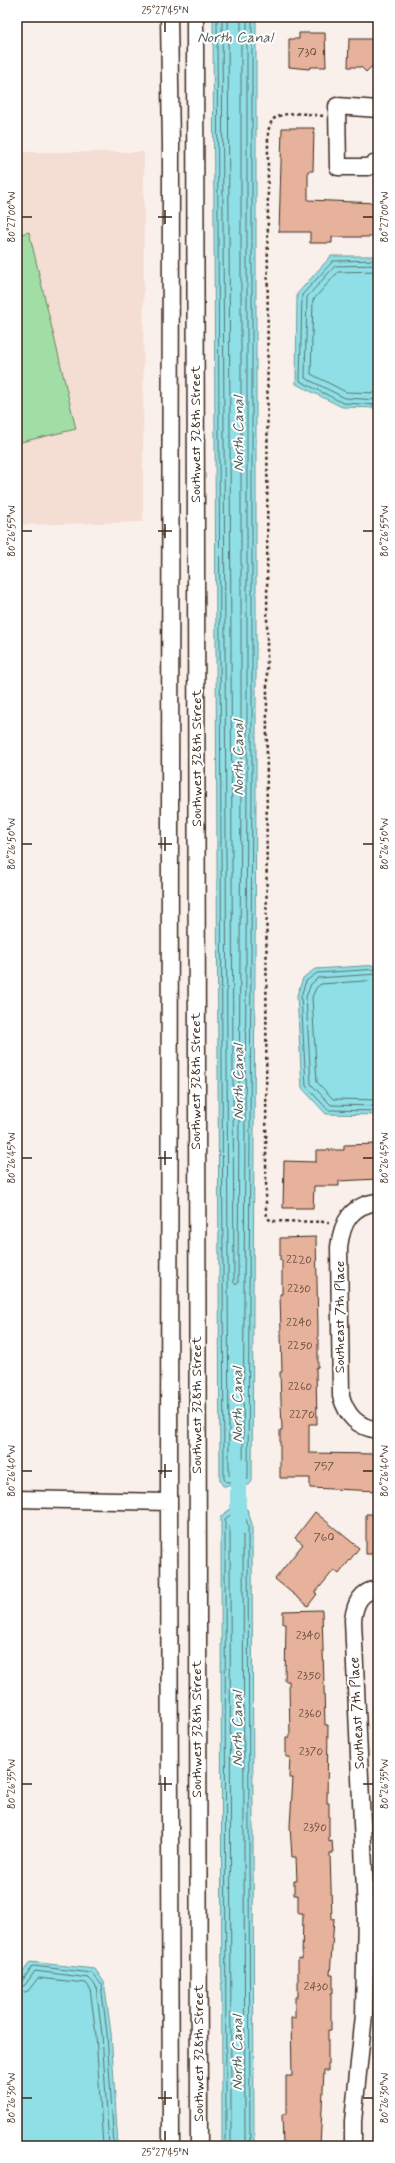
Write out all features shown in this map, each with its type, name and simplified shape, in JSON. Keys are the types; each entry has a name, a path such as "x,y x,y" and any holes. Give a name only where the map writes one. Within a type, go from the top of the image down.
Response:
{"street":[{"name":"Southwest 328th Street","path":"169,17 171,146 169,1502 172,2146"},
{"name":"Southwest 328th Street","path":"195,17 199,2146"},
{"path":"378,109 337,106 338,167 368,167 378,162"},
{"path":"171,146 196,161"},
{"path":"345,1221 362,1206 378,1202"},
{"name":"Southeast 7th Place","path":"345,1221 339,1247 340,1388 343,1403 349,1416 364,1427 378,1430"},
{"path":"17,1499 169,1502"},
{"name":"Southeast 7th Place","path":"353,2146 352,2121 365,1992 366,1913 353,1620 356,1605 371,1591"}],"path":[{"path":"337,119 311,114 280,115 272,120 268,131 266,1210 267,1217 271,1221 345,1221"}],"shaded area":[{"path":"17,152 144,152 143,522 17,525"}],"green space":[{"path":"29,232 76,429 17,443 17,235"}],"water":[{"name":"North Canal","path":"213,17 256,17 256,786 252,1481 249,1485 223,1486 220,1481"},
{"path":"331,256 378,256 378,408 342,407 296,384 297,294"},
{"path":"378,965 378,1115 326,1114 302,1088 297,995 303,978 315,969"},
{"name":"North Canal","path":"232,1508 247,1509 252,1524 254,2146 222,2146 221,1516"},
{"path":"30,1962 95,1969 104,1982 111,2033 118,2146 17,2146 17,1981"}],"building":[{"path":"299,33 325,33 326,67 311,67 309,69 289,67 289,39 299,39"},
{"path":"349,39 378,39 378,67 371,67 366,72 361,67 348,67"},
{"path":"282,128 314,128 313,171 308,171 308,200 378,203 378,237 332,237 332,243 310,243 310,232 279,232"},
{"path":"378,1144 378,1179 339,1181 339,1186 314,1186 313,1208 283,1208 284,1161 316,1162 316,1150 344,1150 344,1145"},
{"path":"316,1237 318,1325 318,1367 316,1368 317,1424 309,1424 309,1453 378,1454 378,1491 310,1488 310,1478 280,1478 280,1430 282,1430 280,1372 282,1372 280,1294 282,1294 282,1260 280,1260 280,1238"},
{"path":"315,1512 359,1548 339,1574 334,1570 315,1593 317,1594 308,1606 275,1579 303,1544 295,1538"},
{"path":"366,1514 378,1514 378,1554 366,1554"},
{"path":"322,1610 325,1725 328,1725 327,1803 329,1803 329,1841 332,1840 333,1854 330,1854 332,1919 334,1919 330,1975 333,1975 333,1993 331,1993 331,2030 328,2030 328,2071 324,2071 320,2146 283,2146 282,2114 286,2114 286,2076 292,2076 291,2018 295,2018 295,1997 298,1997 298,1958 302,1959 303,1913 298,1913 298,1895 294,1895 294,1881 297,1881 296,1857 292,1857 290,1826 293,1778 289,1778 290,1757 286,1757 286,1737 290,1737 289,1681 285,1681 286,1624 283,1624 283,1611"}],"waterway":[{"name":"North Canal","path":"238,1465 238,1529"}]}
